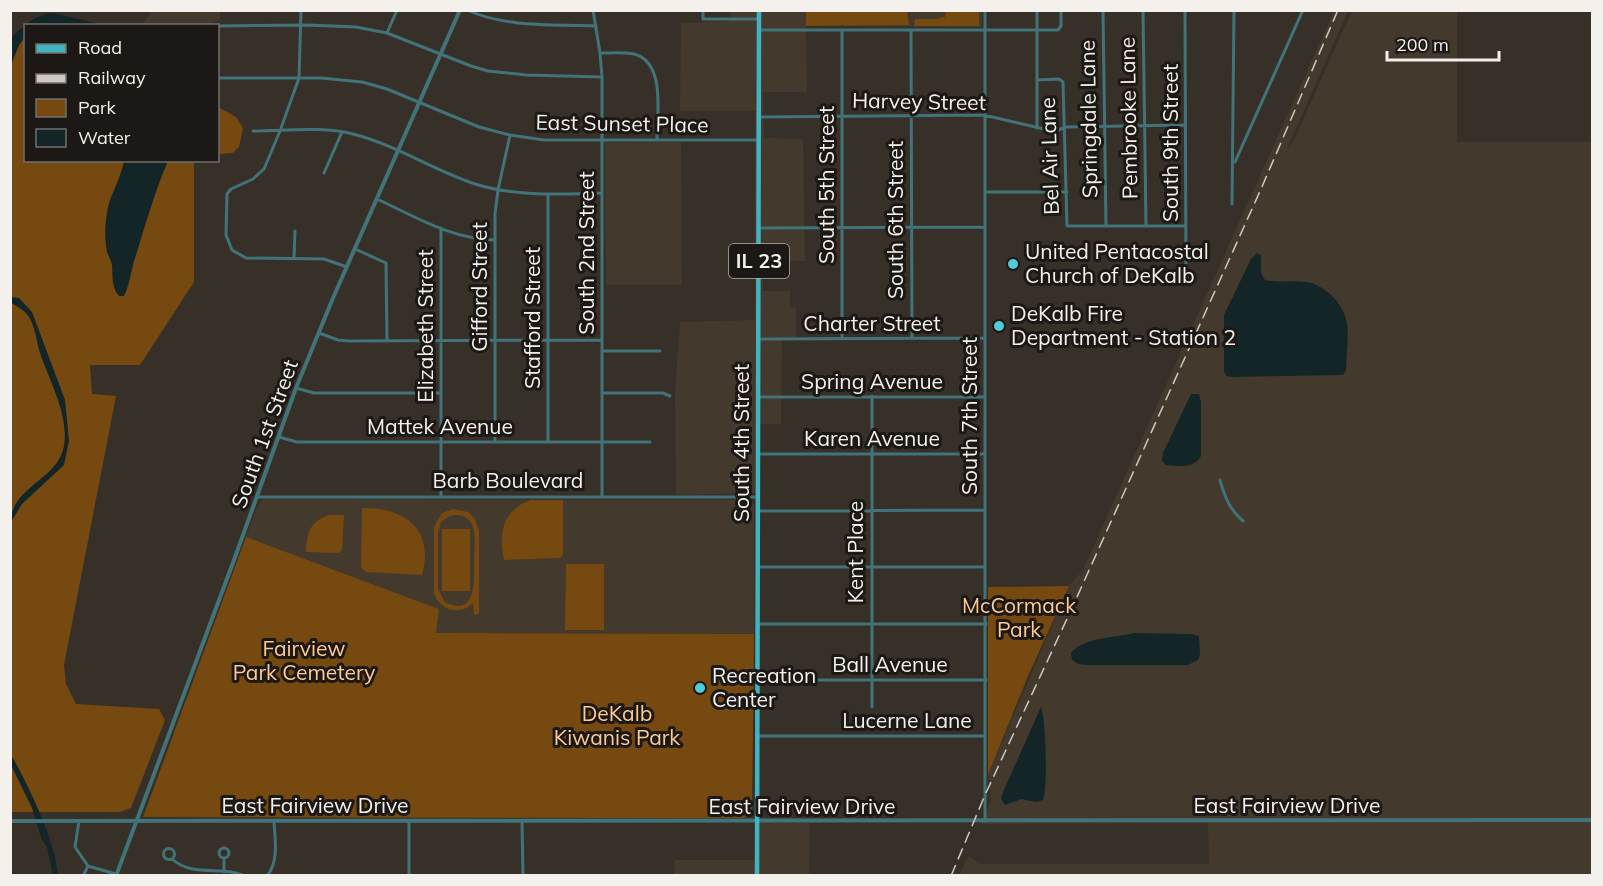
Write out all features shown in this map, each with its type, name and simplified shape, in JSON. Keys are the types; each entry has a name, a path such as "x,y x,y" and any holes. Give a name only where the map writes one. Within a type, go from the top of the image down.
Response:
{"main road":[{"name":"South 4th Street","path":"757,876 759,10"}],"street":[{"path":"302,10 299,78 266,165 261,173 230,190 226,200 226,229 230,247 242,256 327,259 347,267"},
{"path":"387,33 397,10"},
{"name":"South 1st Street","path":"116,875 296,388 460,10"},
{"path":"467,10 485,18 506,22 596,26"},
{"name":"South 2nd Street","path":"593,10 602,77 602,496"},
{"path":"703,10 703,19 759,19"},
{"name":"South 7th Street","path":"985,10 985,821"},
{"path":"1036,10 1037,128"},
{"path":"759,30 1058,30 1062,26 1061,10"},
{"name":"Springdale Lane","path":"1103,10 1106,226"},
{"name":"Pembrooke Lane","path":"1143,10 1146,226"},
{"name":"South 9th Street","path":"1185,10 1186,275"},
{"path":"1232,204 1234,10"},
{"path":"1234,164 1303,10"},
{"path":"219,25 344,26 387,33 471,66 500,73 602,77"},
{"name":"South 5th Street","path":"842,31 842,339"},
{"name":"South 6th Street","path":"911,31 912,338"},
{"path":"600,53 637,55 652,67 656,82 657,140"},
{"name":"East Sunset Place","path":"219,78 299,78 362,82 387,89 479,126 510,135 551,141 758,140"},
{"name":"Bel Air Lane","path":"1037,80 1063,80 1067,226 1106,226"},
{"name":"Harvey Street","path":"758,117 984,115 1054,130 1066,127 1185,125"},
{"path":"253,131 342,132 365,137 462,179 498,190 548,194 602,193"},
{"path":"324,173 342,132"},
{"name":"Gifford Street","path":"495,441 495,214 510,135"},
{"path":"985,192 1067,192"},
{"name":"Stafford Street","path":"548,194 548,442"},
{"path":"377,199 470,239 495,240"},
{"path":"1106,226 1186,226"},
{"path":"759,228 984,227"},
{"name":"Elizabeth Street","path":"441,228 441,496"},
{"path":"294,259 295,231"},
{"path":"355,249 386,263 387,340"},
{"path":"319,333 338,340 602,340"},
{"name":"Charter Street","path":"759,339 985,338"},
{"path":"602,351 660,351"},
{"path":"296,388 324,393 441,393"},
{"path":"602,393 663,393 670,396"},
{"name":"Kent Place","path":"872,396 872,707"},
{"name":"Spring Avenue","path":"759,397 985,397"},
{"name":"Mattek Avenue","path":"279,437 297,442 650,442"},
{"name":"Karen Avenue","path":"759,454 985,454"},
{"path":"1220,480 1225,500 1243,521"},
{"name":"Barb Boulevard","path":"257,497 758,497"},
{"path":"758,511 985,510"},
{"path":"758,567 985,567"},
{"path":"758,624 986,624"},
{"name":"Ball Avenue","path":"758,680 986,680"},
{"name":"Lucerne Lane","path":"757,736 985,736"},
{"name":"East Fairview Drive","path":"10,821 1593,820"},
{"path":"79,821 75,847 88,866 116,875"},
{"path":"409,821 409,876"},
{"path":"522,821 523,876"},
{"path":"267,876 272,870 274,860 274,822"},
{"path":"224,858 224,872"},
{"path":"172,859 184,867 204,871 236,872 245,876"},
{"path":"83,876 88,866"}],"shaded area":[{"path":"730,10 982,11 982,27 806,26 807,92 763,92 764,138 803,139 805,261 763,261 763,291 790,291 790,307 796,308 796,340 782,341 781,424 760,424 760,493 676,495 675,390 680,322 755,320 755,111 680,111 681,23 730,21"},
{"path":"152,11 220,11 220,20 212,24 142,24"},
{"path":"1334,11 1348,11 1287,149 1293,142 1352,11 1457,11 1457,142 1592,142 1592,875 959,876 968,856 981,864 1209,864 1208,823 981,824 991,801 988,775 1069,586 1083,570"},
{"path":"681,142 682,285 606,285 605,143"},
{"path":"263,499 751,500 754,504 754,634 435,633 439,609 246,537 256,509"},
{"path":"759,823 810,823 809,875 759,875"},
{"path":"675,860 756,860 755,875 674,876"}],"green space":[{"path":"806,11 907,11 909,25 806,26"},
{"path":"946,11 979,11 979,26 914,26 915,19 939,19 945,17"},
{"path":"24,38 24,162 194,162 194,282 140,365 90,365 92,394 116,396 64,665 66,684 76,704 159,709 165,720 131,808 120,812 11,812 10,65"},
{"path":"219,108 236,117 243,128 239,147 233,153 219,154"},
{"path":"531,500 563,500 563,555 560,558 504,560 502,541 505,524 514,510"},
{"path":"362,508 391,512 413,524 420,533 424,545 425,559 422,575 366,572 361,567"},
{"path":"453,509 468,512 475,519 479,531 479,614 474,615 473,603 457,610 446,608 434,593 434,527 442,513","holes":["458,515 470,521 473,527 474,578 472,595 468,601 463,605 455,606 445,602 438,589 438,533 441,522 450,516"]},
{"path":"329,515 344,515 342,550 339,553 306,552 310,529 317,521"},
{"path":"442,529 470,529 470,591 442,591"},
{"path":"246,537 439,609 436,633 754,634 752,815 743,818 143,817"},
{"path":"566,564 604,564 604,630 565,630"},
{"name":"McCormack Park","path":"1069,586 1028,676 988,775 988,587"}],"water":[{"path":"53,13 99,24 26,24"},
{"path":"24,26 24,38 11,65 11,38"},
{"path":"124,162 168,162 151,207 124,296 116,293 106,240 108,206"},
{"path":"1257,253 1261,255 1261,273 1265,280 1302,281 1313,284 1326,291 1341,306 1348,331 1346,370 1343,375 1233,377 1227,376 1224,372 1224,315 1251,259"},
{"path":"11,297 19,298 32,312 65,400 69,441 64,465 22,504 11,522 18,501 58,460 65,438 59,402 41,356 32,323 26,313 11,303"},
{"path":"1191,394 1199,394 1201,402 1201,456 1190,465 1166,465 1162,461 1163,453"},
{"path":"1134,633 1199,636 1200,655 1198,660 1188,665 1086,665 1072,660 1071,653 1084,644"},
{"path":"1041,707 1046,754 1046,782 1043,800 1036,802 1021,799 1005,805 1001,798 1003,792"},
{"path":"10,753 25,780 46,829 58,875 53,875 47,847 42,840 32,808 11,765"}],"railway":[{"path":"951,876 985,795 1261,189 1338,10"}],"place":[{"name":"United Pentacostal Church of DeKalb","path":"1013,264"},
{"name":"DeKalb Fire Department - Station 2","path":"999,326"},
{"name":"Recreation Center","path":"700,688"}],"park label":[{"name":"Fairview Park Cemetery","path":"304,661"},
{"name":"DeKalb Kiwanis Park","path":"617,726"}]}
